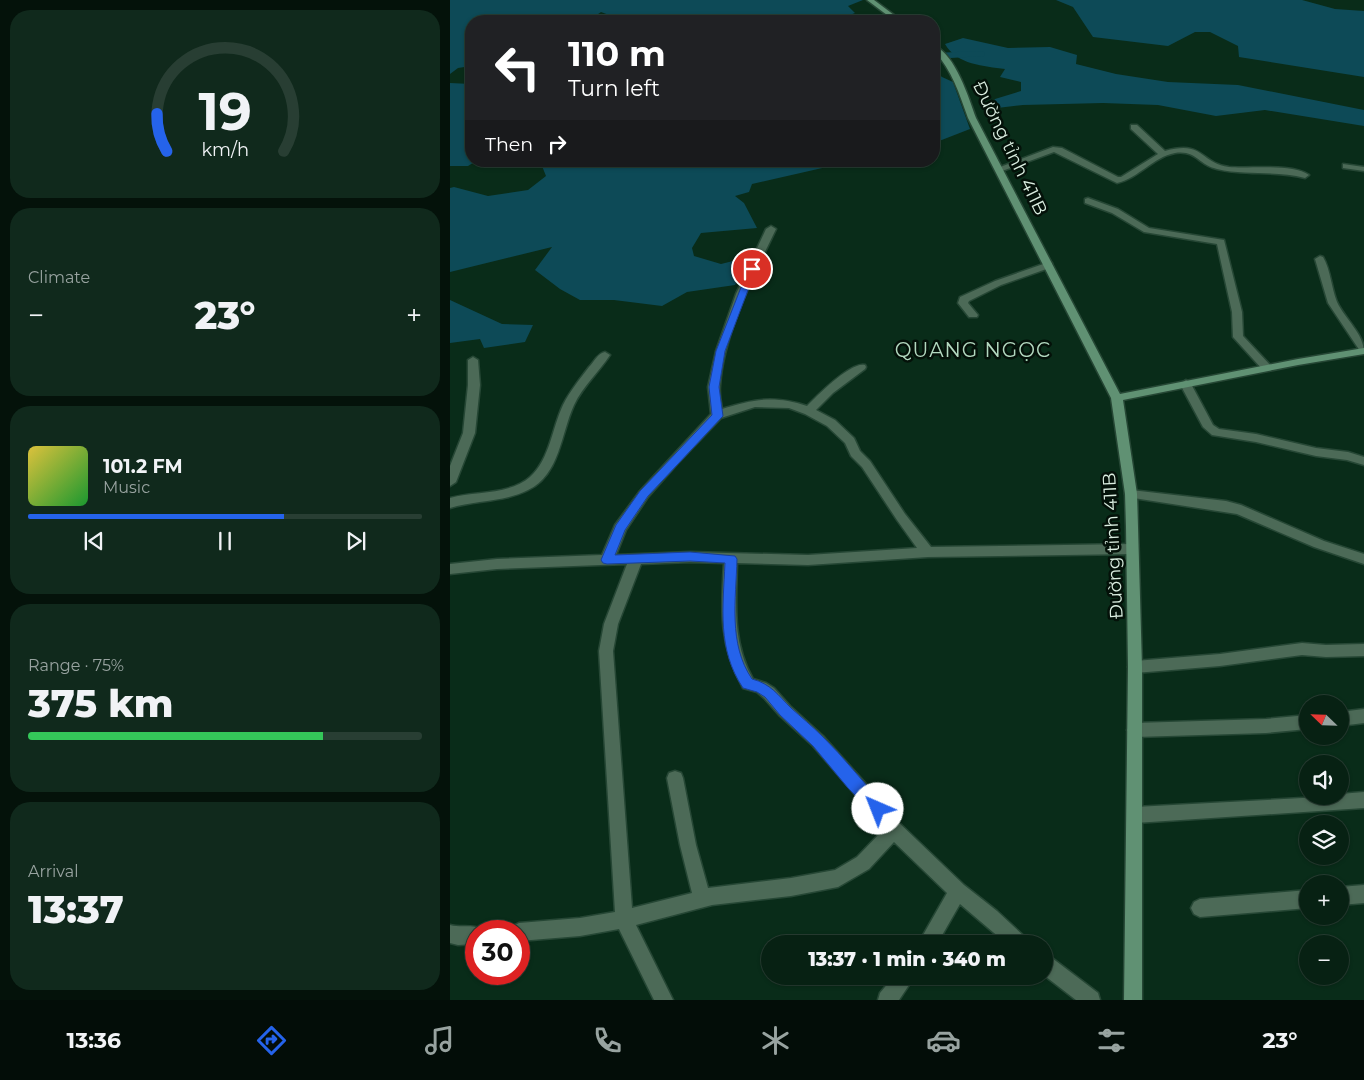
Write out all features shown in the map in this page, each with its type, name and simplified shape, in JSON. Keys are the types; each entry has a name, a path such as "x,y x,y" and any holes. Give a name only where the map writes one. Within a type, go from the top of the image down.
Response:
{"main road":[{"path":"870,0 891,15"},
{"name":"Đường tỉnh 411B","path":"940,54 951,65 972,118 1117,398 1131,494 1136,730 1133,1000"},
{"path":"1117,398 1364,350"}],"street":[{"path":"1134,127 1164,154"},
{"path":"999,169 1053,149 1059,150 1117,180 1125,178 1164,154 1192,151 1210,164 1227,169 1285,170 1305,175"},
{"path":"1346,166 1364,169"},
{"path":"1088,202 1115,211 1147,230 1222,242 1237,312 1238,337 1267,368"},
{"path":"717,416 714,387 721,351 741,294 771,229"},
{"path":"1320,259 1331,297 1347,326 1364,350"},
{"path":"973,315 963,303 964,299 998,283 1049,266"},
{"path":"450,503 461,499 524,488 538,477 548,461 569,405 585,379 605,355"},
{"path":"450,482 469,433 474,385 474,360"},
{"path":"809,411 829,390 861,367"},
{"path":"1186,384 1209,427 1216,432 1256,438 1316,452 1348,456 1364,461"},
{"path":"607,560 620,528 644,494 717,416 754,402 790,404 809,411 831,424 850,441 855,453 866,464 901,517 928,552"},
{"path":"1131,494 1226,506 1242,510 1319,544 1364,559"},
{"path":"450,569 497,564 690,557 808,560 928,552 1131,548"},
{"path":"636,559 611,624 606,651 624,919 664,1000"},
{"path":"731,559 729,613 731,647 740,673 748,684 761,687 769,693 785,711 818,741 894,830 958,891 1010,935"},
{"path":"1135,667 1220,660 1302,649 1326,651 1364,650"},
{"path":"1349,718 1364,716"},
{"path":"1136,730 1266,726 1299,723"},
{"path":"675,778 686,837 702,899"},
{"path":"1135,815 1364,800"},
{"path":"530,931 624,919 702,899 791,887 838,878 863,863 894,830"},
{"path":"932,935 958,891"},
{"path":"1349,895 1364,894"},
{"path":"1200,908 1299,900"},
{"path":"450,934 465,936"},
{"path":"1053,971 1091,1000"},
{"path":"887,1000 899,985"}],"water":[{"path":"450,0 863,0 848,6 855,13 850,15 609,15 601,12 597,15 465,15 465,67 458,68 450,74"},
{"path":"1056,0 1302,0 1335,9 1364,11 1364,77 1239,57 1238,46 1210,32 1195,32 1168,46 1093,37 1073,7"},
{"path":"963,38 1008,48 1050,47 1077,55 1076,64 1116,74 1168,82 1238,85 1364,110 1364,126 1265,110 1216,116 1158,105 1103,103 1023,105 989,109 995,99 1021,91 1021,82 1000,77 1005,69 972,63 956,56 945,44"},
{"path":"940,75 953,82 970,129 940,141"},
{"path":"450,83 465,84 465,166 450,166"},
{"path":"542,167 827,167 752,184 749,192 735,196 744,203 757,228 701,233 692,248 694,256 721,264 737,260 748,263 735,285 687,292 662,306 614,300 580,300 560,289 535,270 552,247 450,272 450,188 454,187 488,196 528,190 546,176"},
{"path":"450,300 502,324 533,325 525,342 484,348 480,339 450,343"}],"waterway":[{"path":"940,56 980,54"}],"district":[{"name":"QUANG NGỌC","path":"973,350"}],"route":[{"path":"752,269 721,351 714,387 717,416 644,494 620,528 610,548 607,560 690,557 731,559 729,613 731,647 740,673 748,684 761,687 769,693 785,711 818,741 878,809"}]}
